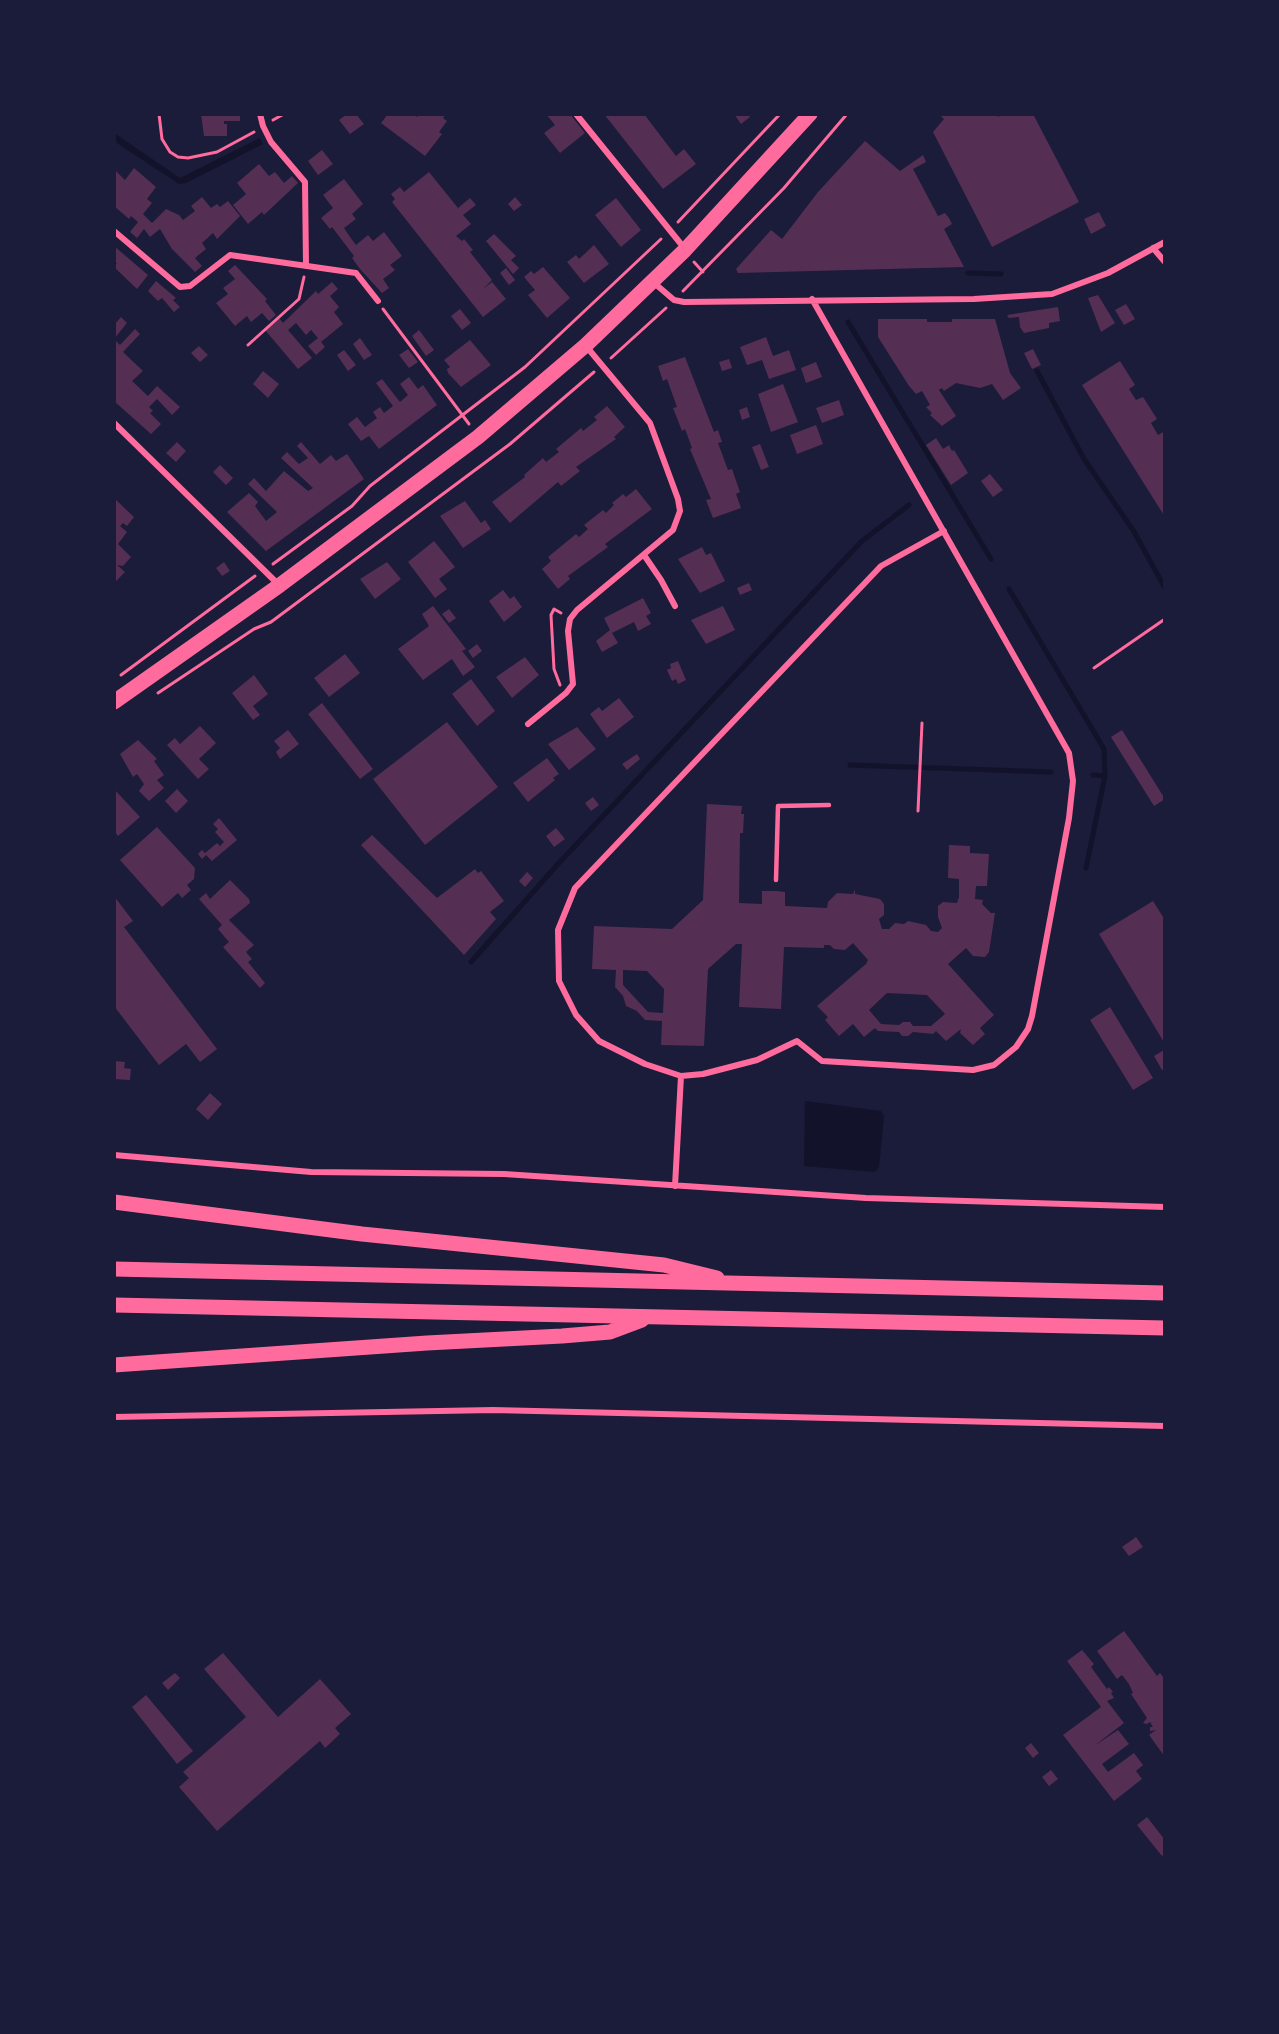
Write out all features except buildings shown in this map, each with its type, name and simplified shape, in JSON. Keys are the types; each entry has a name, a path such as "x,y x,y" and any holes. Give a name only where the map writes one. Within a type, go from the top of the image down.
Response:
{"main road":[{"path":"114,702 280,585 478,437 586,345 686,250 810,114"},
{"path":"114,1202 362,1234 664,1265 740,1285"},
{"path":"114,1269 1165,1293"},
{"path":"114,1305 1165,1328"},
{"path":"114,1365 581,1335 610,1332 651,1317"}],"street":[{"path":"260,114 271,142 305,182 306,266"},
{"path":"576,114 686,250"},
{"path":"114,231 180,287 190,286 230,255 356,273 378,301"},
{"path":"652,282 674,300 684,302 974,299 1052,294 1108,273 1165,242"},
{"path":"1153,248 1165,262"},
{"path":"812,299 944,531 1069,753 1073,781 1069,818 1028,1029 1005,1057 994,1065 973,1070 822,1061 797,1041 757,1060 703,1074 681,1076 645,1064 598,1041 576,1015 559,981 558,930 575,888 880,566 944,531"},
{"path":"528,724 566,693 573,684 568,631 570,619 577,610 673,530 678,521 678,499 650,423 586,345"},
{"path":"114,423 280,585"},
{"path":"644,555 675,606"},
{"path":"675,1186 681,1076"},
{"path":"114,1155 311,1172 504,1174 866,1198 1165,1207"},
{"path":"114,1417 493,1410 1165,1426"}],"lane":[{"path":"776,880 778,806 829,805"}],"path":[{"path":"159,114 162,139 166,146 178,157 188,159 217,152 263,126"},
{"path":"114,680 352,506 370,486 525,367 670,231 780,114"},
{"path":"248,345 299,299 306,266"},
{"path":"378,301 463,416"},
{"path":"149,699 254,629 271,622 493,456"},
{"path":"1094,668 1165,620"},
{"path":"918,812 922,723"}],"shaded area":[{"path":"114,133 180,178 260,138 263,144 186,183 179,184 114,141"},
{"path":"805,1101 881,1111 884,1116 879,1167 875,1172 804,1166"}],"waterway":[{"path":"968,273 1001,274"},
{"path":"848,322 991,559"},
{"path":"1037,371 1084,459 1133,530 1165,588"},
{"path":"471,962 558,864 862,541 909,505"},
{"path":"1009,589 1104,749 1105,776"},
{"path":"850,765 1051,772"},
{"path":"1086,868 1105,776 1093,775"}]}
